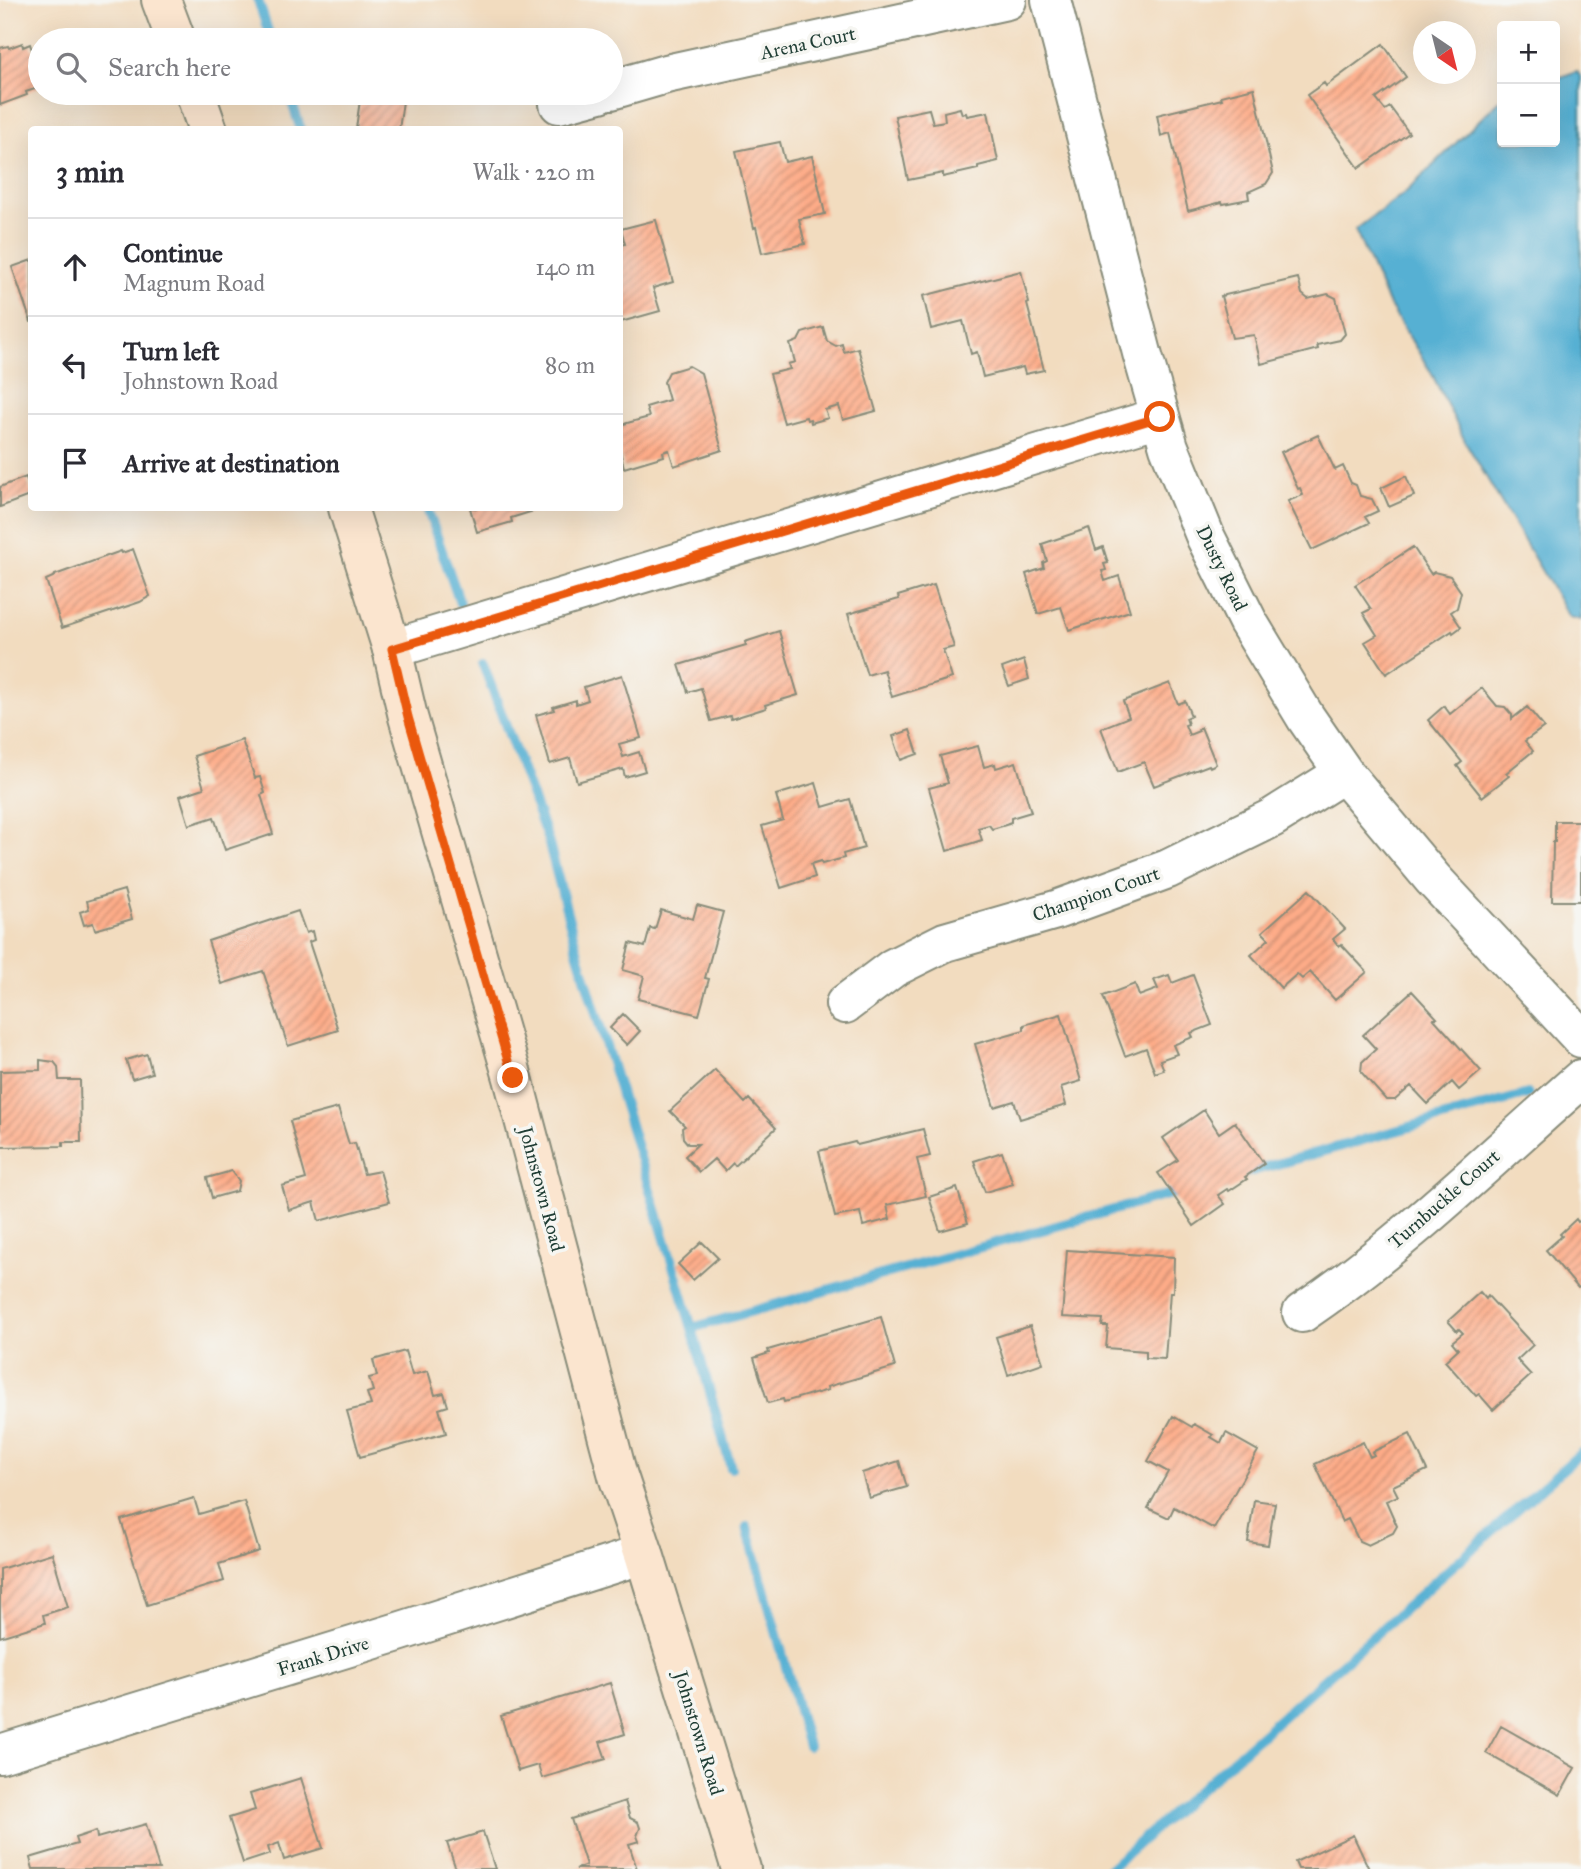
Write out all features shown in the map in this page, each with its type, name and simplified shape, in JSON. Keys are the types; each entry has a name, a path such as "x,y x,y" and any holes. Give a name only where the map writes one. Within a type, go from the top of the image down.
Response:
{"main road":[{"path":"162,0 172,28"},
{"path":"199,105 207,126"},
{"name":"Johnstown Road","path":"349,511 392,649 408,717 517,1091 618,1476 741,1869"}],"street":[{"name":"Arena Court","path":"623,87 666,74 1007,0"},
{"name":"Dusty Road","path":"1051,0 1142,353 1169,447 1206,538 1248,622 1306,718 1344,773 1433,879 1581,1038"},
{"path":"392,649 1160,417"},
{"name":"Champion Court","path":"845,1004 893,968 945,942 1056,910 1168,869 1272,818 1344,773"},
{"name":"Turnbuckle Court","path":"1302,1313 1396,1242 1581,1079"},
{"name":"Frank Drive","path":"0,1754 644,1555"}],"water":[{"path":"1577,71 1581,78 1581,620 1569,617 1465,441 1431,372 1388,303 1355,230 1407,191 1497,103 1497,147 1560,147 1560,77"}],"building":[{"path":"22,43 23,47 28,45 28,91 27,95 0,105 0,48"},
{"path":"1383,44 1406,77 1376,99 1385,110 1390,107 1409,133 1359,168 1307,95 1324,83 1326,86"},
{"path":"1254,88 1273,173 1266,184 1248,192 1249,199 1222,202 1188,211 1170,133 1161,136 1157,115"},
{"path":"359,105 402,105 400,126 356,126"},
{"path":"960,108 962,114 966,113 967,116 988,112 998,161 943,177 943,173 908,180 895,116 929,109 933,123 945,121 944,112"},
{"path":"780,142 785,162 812,156 825,214 799,219 805,244 762,253 736,151"},
{"path":"656,220 673,282 653,288 660,311 623,321 625,244 623,228"},
{"path":"28,261 28,313 12,267"},
{"path":"1021,271 1044,370 1025,374 1023,367 983,377 977,352 971,354 963,321 931,329 923,296"},
{"path":"1298,278 1302,294 1308,299 1328,294 1336,298 1345,334 1340,340 1317,345 1318,349 1261,364 1254,335 1232,338 1221,296"},
{"path":"823,327 827,341 836,346 842,344 844,352 858,348 876,411 843,420 839,406 825,410 828,418 811,423 806,417 784,423 770,374 790,369 788,364 795,362 790,344 798,341 802,333"},
{"path":"689,366 701,373 722,450 674,466 669,450 663,452 664,456 624,468 623,424 649,417 646,407 669,400 664,382 669,372"},
{"path":"1318,435 1335,470 1343,466 1360,496 1372,499 1378,511 1365,517 1369,523 1312,550 1288,501 1303,495 1281,452"},
{"path":"1406,476 1414,496 1389,507 1381,488"},
{"path":"26,477 28,496 0,507 0,487"},
{"path":"471,511 533,511 511,518 512,522 477,532"},
{"path":"1089,528 1096,550 1103,547 1108,563 1104,564 1106,570 1102,571 1105,581 1119,576 1130,611 1069,630 1061,607 1038,614 1026,574 1044,568 1043,563 1047,561 1042,544"},
{"path":"1413,547 1431,574 1434,572 1450,576 1461,592 1457,608 1451,612 1461,627 1386,674 1365,642 1377,635 1363,613 1371,609 1355,585"},
{"path":"133,549 150,596 140,602 62,628 46,580 121,551 122,553"},
{"path":"934,585 954,647 943,650 952,678 892,697 884,670 867,675 848,614"},
{"path":"779,631 798,695 731,719 730,716 711,721 701,688 688,692 679,665 746,645 745,642"},
{"path":"1024,660 1029,679 1009,686 1002,668"},
{"path":"622,675 641,738 619,744 623,757 639,752 645,771 625,777 623,769 577,782 570,758 550,764 536,715 576,700 576,704 588,700 584,687"},
{"path":"1170,683 1178,704 1185,701 1191,716 1186,718 1188,724 1185,725 1189,735 1199,731 1201,727 1216,764 1154,786 1144,762 1118,772 1101,728 1129,717 1123,701"},
{"path":"1482,688 1497,706 1505,707 1512,719 1527,707 1544,727 1525,741 1533,751 1506,773 1509,776 1482,797 1457,766 1462,762 1428,720 1444,706 1450,714"},
{"path":"910,730 918,754 901,760 893,736"},
{"path":"242,740 255,778 260,777 265,793 261,795 273,834 225,850 214,817 189,825 180,796 204,788 194,756"},
{"path":"978,746 984,767 995,764 996,768 1016,762 1031,812 1011,818 1009,824 992,829 989,825 978,828 982,840 947,851 929,788 948,783 940,756"},
{"path":"816,783 823,807 850,799 864,848 843,854 844,858 811,864 815,877 781,888 762,826 783,820 776,795"},
{"path":"1555,821 1581,821 1581,901 1552,901"},
{"path":"124,890 132,919 95,930 93,923 84,925 80,912 89,909 87,901"},
{"path":"1309,890 1345,929 1333,939 1367,972 1335,1000 1310,972 1302,979 1297,974 1281,988 1251,955 1269,939 1262,932"},
{"path":"697,905 723,912 705,978 709,979 699,1015 638,999 644,976 623,970 630,943 645,947 650,928 655,929 661,910 693,919"},
{"path":"298,911 306,933 312,931 314,940 309,942 338,1030 288,1046 263,971 222,984 208,941"},
{"path":"1169,975 1172,983 1193,975 1212,1025 1191,1033 1193,1037 1173,1045 1177,1054 1160,1060 1164,1070 1155,1073 1146,1048 1125,1056 1103,996 1135,984 1139,996 1158,989 1154,980"},
{"path":"1412,991 1481,1071 1459,1090 1452,1082 1428,1104 1411,1086 1395,1100 1386,1100 1361,1072 1362,1062 1376,1049 1363,1035"},
{"path":"623,1014 640,1031 627,1045 610,1028"},
{"path":"1061,1014 1081,1081 1061,1087 1066,1105 1020,1119 1014,1101 994,1107 975,1044 1024,1030 1024,1025"},
{"path":"147,1054 152,1073 132,1079 126,1060"},
{"path":"40,1060 54,1062 58,1067 59,1080 80,1080 81,1142 63,1142 63,1146 0,1147 0,1071 40,1070"},
{"path":"715,1070 745,1103 749,1099 776,1128 735,1166 733,1163 725,1171 714,1159 699,1172 685,1156 698,1144 688,1144 683,1138 682,1128 685,1126 670,1111"},
{"path":"338,1108 349,1144 355,1143 364,1174 380,1171 389,1202 319,1221 314,1202 289,1210 282,1186 306,1179 290,1121"},
{"path":"1204,1110 1219,1133 1235,1122 1264,1164 1245,1177 1247,1179 1218,1195 1225,1204 1194,1226 1158,1173 1178,1160 1163,1138"},
{"path":"923,1129 930,1156 917,1159 926,1196 887,1205 890,1219 863,1226 860,1212 835,1217 819,1151"},
{"path":"1002,1152 1013,1184 985,1192 974,1161"},
{"path":"232,1171 239,1181 237,1191 212,1198 207,1178"},
{"path":"957,1188 968,1223 940,1231 929,1197"},
{"path":"1576,1219 1578,1222 1581,1220 1581,1286 1578,1288 1546,1250"},
{"path":"702,1242 718,1258 693,1280 678,1264"},
{"path":"1067,1250 1174,1257 1165,1359 1146,1358 1146,1351 1106,1348 1108,1326 1102,1326 1103,1319 1062,1317"},
{"path":"1480,1292 1486,1299 1488,1296 1533,1345 1517,1360 1531,1375 1493,1410 1479,1394 1476,1396 1445,1361 1458,1349 1452,1342 1463,1333 1459,1329 1457,1331 1448,1321"},
{"path":"881,1317 895,1367 827,1387 828,1390 811,1395 768,1403 754,1358 769,1353 768,1350"},
{"path":"1030,1326 1043,1363 1008,1375 996,1337"},
{"path":"405,1351 412,1375 428,1371 435,1395 444,1393 448,1406 439,1409 446,1433 360,1457 347,1411 371,1405 367,1393 373,1391 369,1378 377,1376 373,1360"},
{"path":"1173,1416 1192,1427 1194,1424 1221,1443 1226,1433 1258,1451 1214,1529 1174,1507 1169,1518 1148,1508 1168,1472 1148,1461"},
{"path":"1410,1434 1427,1470 1393,1486 1398,1496 1386,1501 1397,1526 1393,1533 1368,1545 1359,1541 1348,1519 1342,1522 1315,1464 1363,1442 1370,1457 1374,1455 1372,1452"},
{"path":"899,1461 907,1487 869,1498 862,1473"},
{"path":"194,1498 199,1514 244,1501 259,1551 219,1564 224,1581 147,1605 121,1520"},
{"path":"1254,1500 1275,1503 1268,1545 1248,1542"},
{"path":"52,1553 68,1607 43,1615 45,1623 0,1637 0,1569"},
{"path":"610,1683 625,1734 600,1742 606,1759 542,1778 538,1765 518,1771 501,1716"},
{"path":"1501,1726 1575,1768 1560,1795 1486,1753"},
{"path":"301,1778 323,1848 284,1860 279,1843 268,1847 270,1854 243,1863 229,1818 255,1810 250,1794"},
{"path":"625,1801 630,1818 638,1822 640,1828 637,1836 639,1841 629,1844 637,1869 576,1869 586,1865 571,1819"},
{"path":"146,1824 159,1869 33,1869 30,1858 77,1844 75,1838 96,1831 97,1838"},
{"path":"483,1832 495,1869 456,1869 447,1843"},
{"path":"1353,1835 1369,1869 1298,1869 1295,1862"}],"waterway":[{"path":"258,0 267,28"},
{"path":"293,105 300,126"},
{"path":"428,511 460,603"},
{"path":"483,664 548,840 578,954 692,1328 731,1468"},
{"path":"1241,1174 1528,1094"},
{"path":"692,1328 1185,1190"},
{"path":"1109,1869 1581,1453"},
{"path":"747,1527 808,1746"}],"route":[{"path":"513,1078 408,717 392,649 1160,417"}]}
